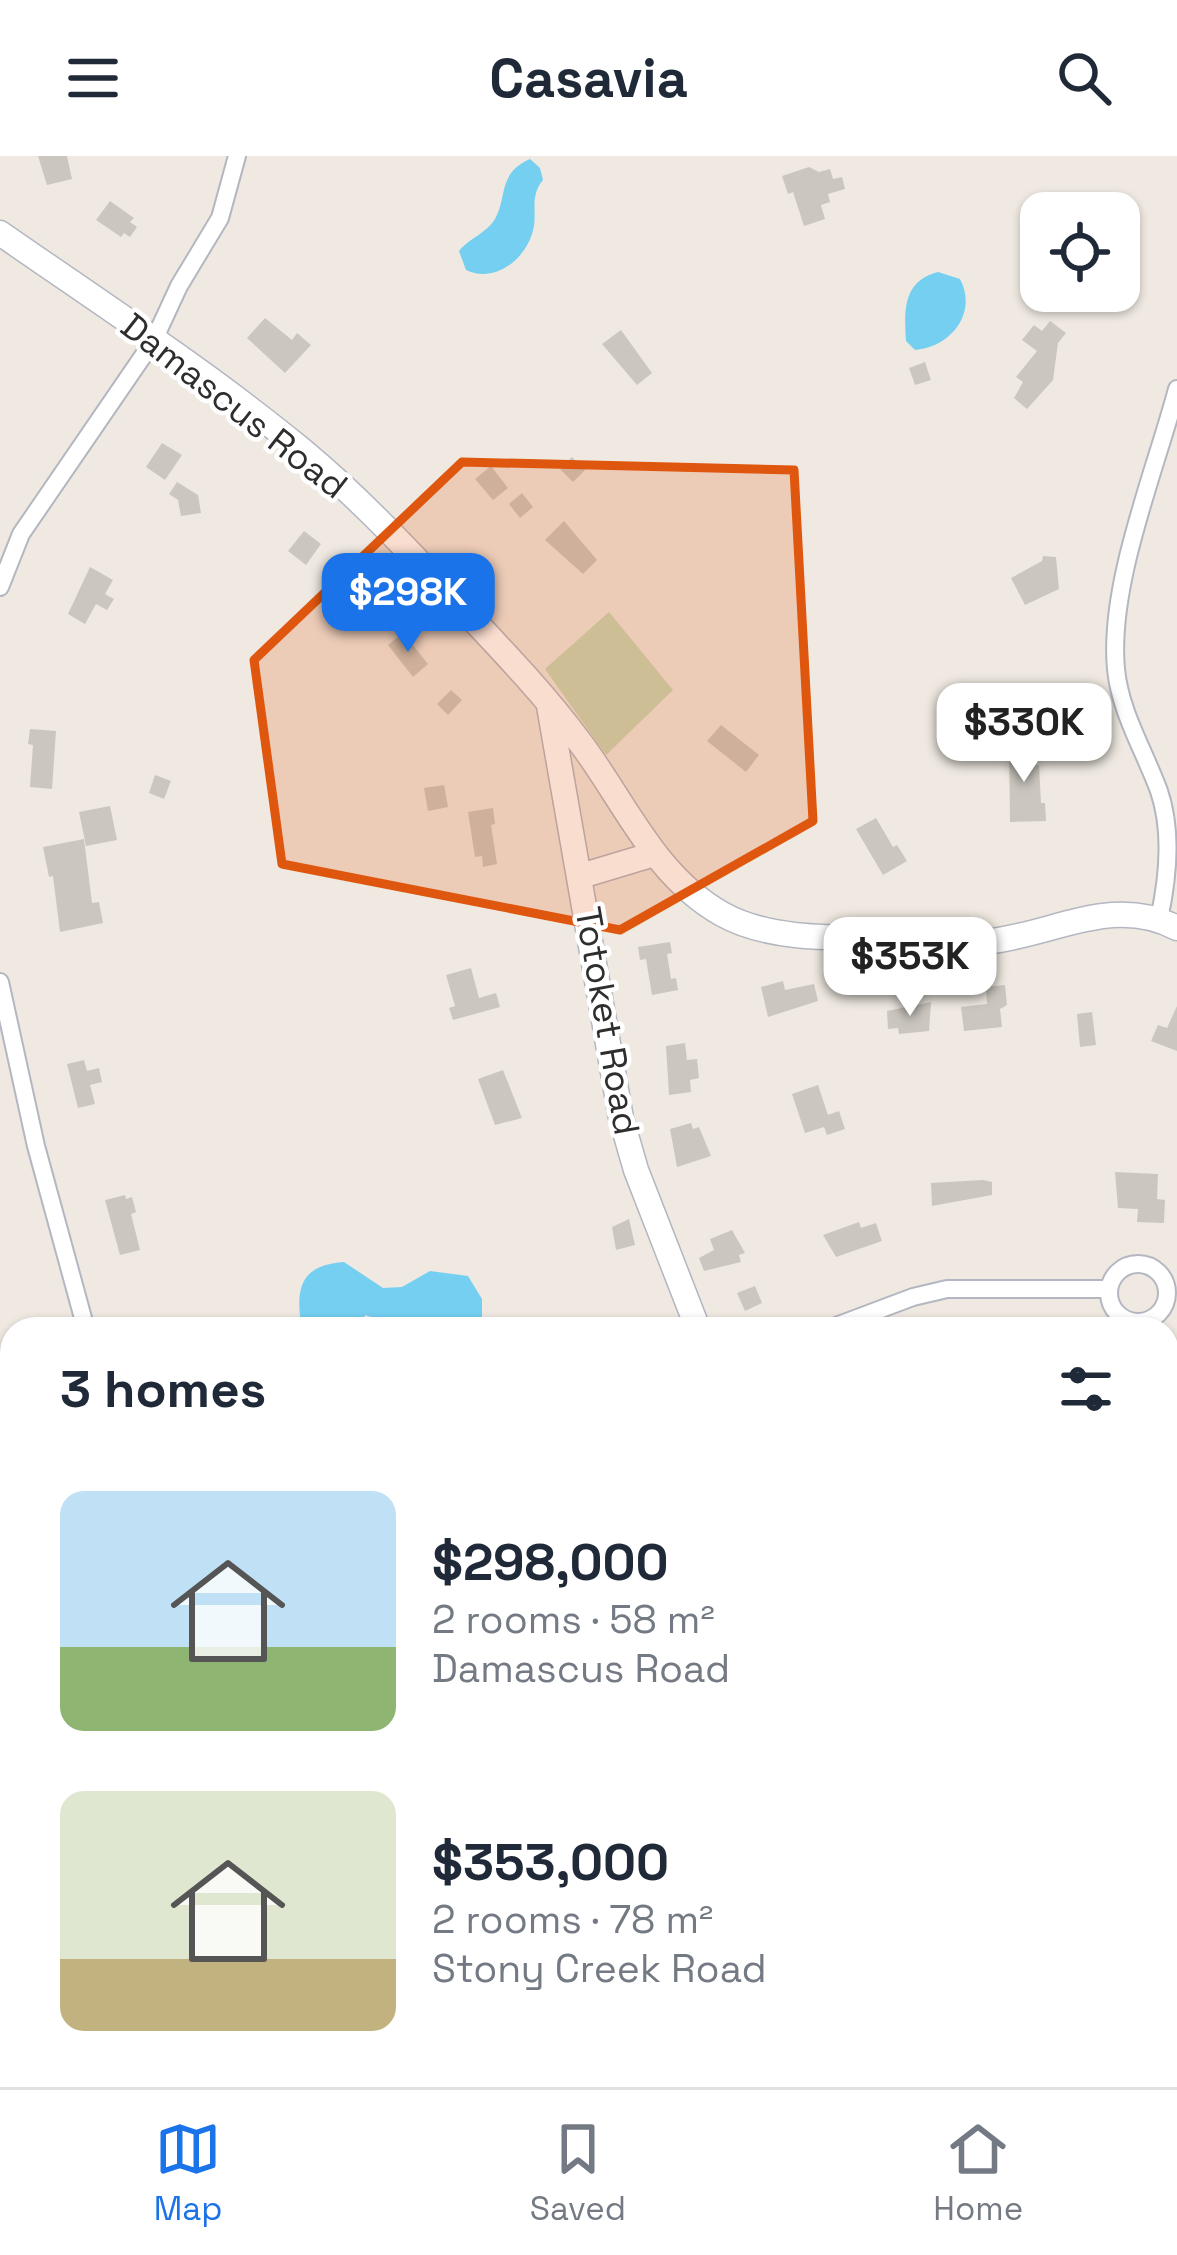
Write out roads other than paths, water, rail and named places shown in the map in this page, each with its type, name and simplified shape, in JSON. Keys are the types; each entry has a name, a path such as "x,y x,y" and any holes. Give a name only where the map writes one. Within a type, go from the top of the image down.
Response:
{"main road":[{"name":"Damascus Road","path":"0,233 304,452 409,553 548,704 682,887 724,915 755,927 802,933 991,941 1100,915 1127,913 1168,923"},
{"name":"Totoket Road","path":"548,704 620,1118 693,1317"},
{"path":"581,876 654,854"}],"street":[{"path":"0,587 21,534 154,340 179,286 220,218 237,156"},
{"path":"1168,923 1166,820 1123,703 1115,652 1127,567 1177,389"},
{"path":"0,982 35,1146 83,1317"},
{"path":"860,1317 947,1289 1108,1289"}],"water":[{"path":"530,159 540,168 543,180 536,193 528,244 496,272 466,270 459,251 493,223 508,178"},
{"path":"938,272 960,279 966,304 963,316 950,335 915,350 906,341 908,298 918,282"},
{"path":"344,1262 383,1288 402,1287 430,1271 468,1276 482,1299 482,1317 301,1317 304,1282 317,1268"}]}
